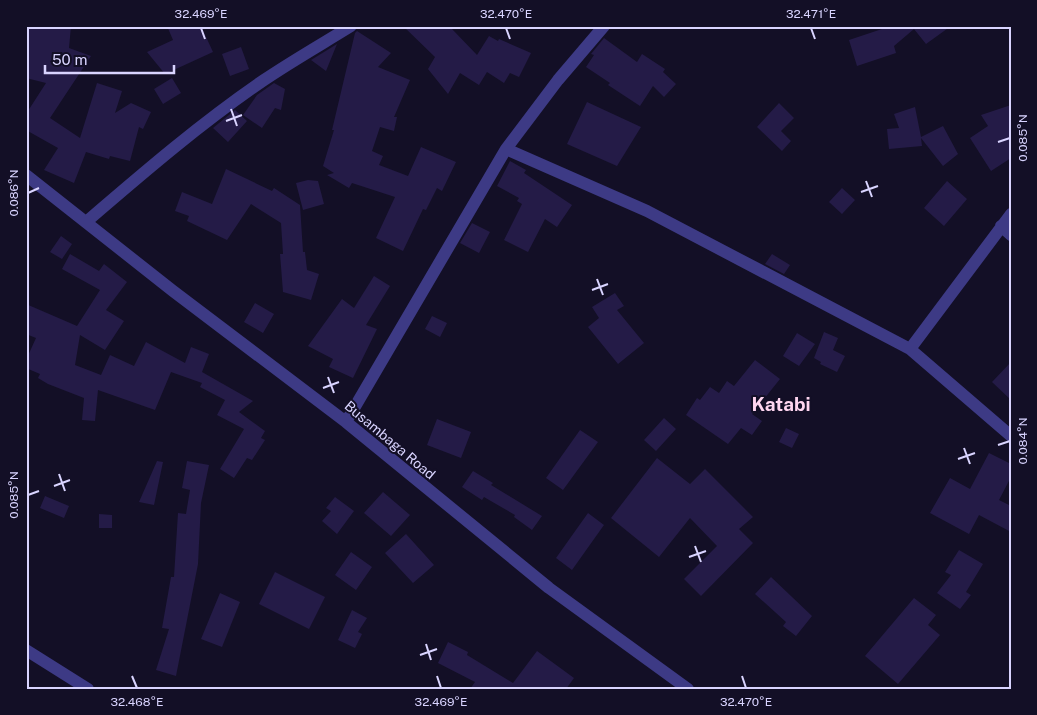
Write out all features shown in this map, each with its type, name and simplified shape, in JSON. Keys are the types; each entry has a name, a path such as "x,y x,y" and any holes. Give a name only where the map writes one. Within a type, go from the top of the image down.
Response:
{"street":[{"path":"86,222 174,147 215,116 264,80 351,26"},
{"path":"346,422 506,149 558,80 604,26"},
{"path":"506,149 648,211 910,350 1011,436"},
{"name":"Busambaga Road","path":"26,175 346,422 548,588 688,689"},
{"path":"910,350 1011,214"},
{"path":"1001,226 1011,235"},
{"path":"26,650 88,689"}],"building":[{"path":"26,26 71,26 69,48 91,56 50,118 80,138 97,83 122,91 115,113 131,103 151,112 143,129 139,127 130,161 110,156 109,159 86,152 74,183 44,170 58,148 26,130 26,114 46,83 26,78"},
{"path":"167,26 201,26 213,52 165,74 147,52 173,40"},
{"path":"403,26 452,26 452,29 477,55 489,36 531,53 519,77 510,73 504,83 487,72 479,85 460,73 448,94 428,69 435,57"},
{"path":"891,26 951,26 926,44 914,29 894,46 896,53 857,66 849,40"},
{"path":"357,31 391,53 378,67 410,80 394,117 397,117 394,131 380,127 372,151 383,156 379,165 408,176 421,147 456,162 442,191 437,188 426,210 423,209 403,251 376,238 395,197 352,183 349,188 327,175 334,173 323,166 334,130 332,130"},
{"path":"604,38 637,62 642,54 665,69 663,72 676,84 664,97 653,86 640,106 608,85 610,83 586,67 594,55 591,54"},
{"path":"337,44 326,71 311,60"},
{"path":"241,47 249,69 230,76 222,54"},
{"path":"172,78 181,93 163,104 154,89"},
{"path":"274,83 285,89 281,110 275,108 262,128 243,115 257,95"},
{"path":"587,102 641,127 617,166 567,144"},
{"path":"779,103 794,118 781,131 791,141 782,151 757,127"},
{"path":"1011,105 1011,158 991,171 970,138 988,126 981,115"},
{"path":"915,107 921,137 943,126 958,154 943,166 921,138 922,146 889,149 887,129 899,128 894,114"},
{"path":"235,110 247,121 228,142 213,128"},
{"path":"510,161 526,170 524,173 572,205 557,227 545,219 528,252 504,240 522,204 517,201 519,198 497,186"},
{"path":"226,169 272,191 274,188 300,205 303,252 305,252 307,270 319,274 311,300 283,292 280,254 283,254 281,223 251,204 227,240 187,221 189,216 175,211 182,192 212,204"},
{"path":"308,180 318,181 324,204 303,210 296,183"},
{"path":"947,181 967,199 944,226 924,208"},
{"path":"842,188 855,200 842,214 829,202"},
{"path":"472,223 490,232 479,253 460,243"},
{"path":"61,236 72,244 62,259 50,252"},
{"path":"70,254 99,271 104,264 127,282 106,310 124,321 105,350 80,335 75,365 101,375 110,355 134,366 146,342 185,363 191,347 209,354 202,372 253,401 239,412 265,431 261,438 265,440 252,460 247,458 234,478 220,469 244,429 217,415 225,400 200,387 202,383 171,372 155,410 98,390 95,421 82,420 84,398 48,384 38,378 40,374 26,368 26,360 36,338 26,334 26,304 77,326 100,290 62,269"},
{"path":"772,254 790,265 784,274 765,264"},
{"path":"374,276 390,286 366,325 377,329 353,378 329,367 333,359 308,346 342,299 354,308"},
{"path":"615,293 624,306 617,310 644,343 618,364 588,327 599,318 592,307"},
{"path":"255,303 274,314 263,333 244,322"},
{"path":"432,316 447,323 440,337 425,329"},
{"path":"824,332 838,338 833,350 845,356 837,372 820,364 821,362 814,358"},
{"path":"797,333 815,344 799,366 783,356"},
{"path":"755,360 780,379 752,414 762,421 752,435 741,428 728,444 686,415 697,398 700,400 710,387 719,393 727,381 734,386"},
{"path":"1011,362 1011,400 992,382"},
{"path":"664,418 676,429 656,451 644,440"},
{"path":"437,419 471,432 461,458 427,445"},
{"path":"786,428 799,434 792,448 779,442"},
{"path":"580,430 598,442 563,490 546,478"},
{"path":"989,453 1011,464 1011,477 999,500 1011,506 1011,532 979,515 969,534 930,513 950,478 970,489"},
{"path":"657,458 690,484 705,469 753,517 739,529 753,543 701,596 684,579 717,546 690,518 659,557 611,518"},
{"path":"157,461 163,462 154,505 139,502"},
{"path":"187,461 209,465 201,503 198,564 176,676 156,670 169,629 162,628 171,577 174,577 178,513 186,514 190,490 182,488"},
{"path":"473,471 493,483 491,485 542,516 532,530 514,517 515,515 484,497 482,500 462,487"},
{"path":"383,492 410,515 391,536 364,513"},
{"path":"45,496 69,506 64,518 40,508"},
{"path":"335,497 354,511 337,534 322,521 331,511 326,508"},
{"path":"588,513 604,525 572,570 556,558"},
{"path":"99,514 112,515 112,528 99,528"},
{"path":"406,534 434,565 413,583 385,553"},
{"path":"959,550 983,564 966,592 971,595 960,609 937,593 951,575 945,572"},
{"path":"351,552 372,567 356,590 335,575"},
{"path":"275,572 325,597 309,629 259,604"},
{"path":"771,577 812,616 796,636 783,626 786,622 755,594"},
{"path":"220,593 240,602 222,647 201,639"},
{"path":"914,598 936,615 928,625 940,635 898,684 865,656"},
{"path":"352,610 367,618 358,632 362,634 355,648 338,640"},
{"path":"448,642 468,652 467,655 513,683 537,651 574,678 566,689 470,689 475,682 438,663"}],"district":[{"name":"Katabi","path":"781,404"}]}
